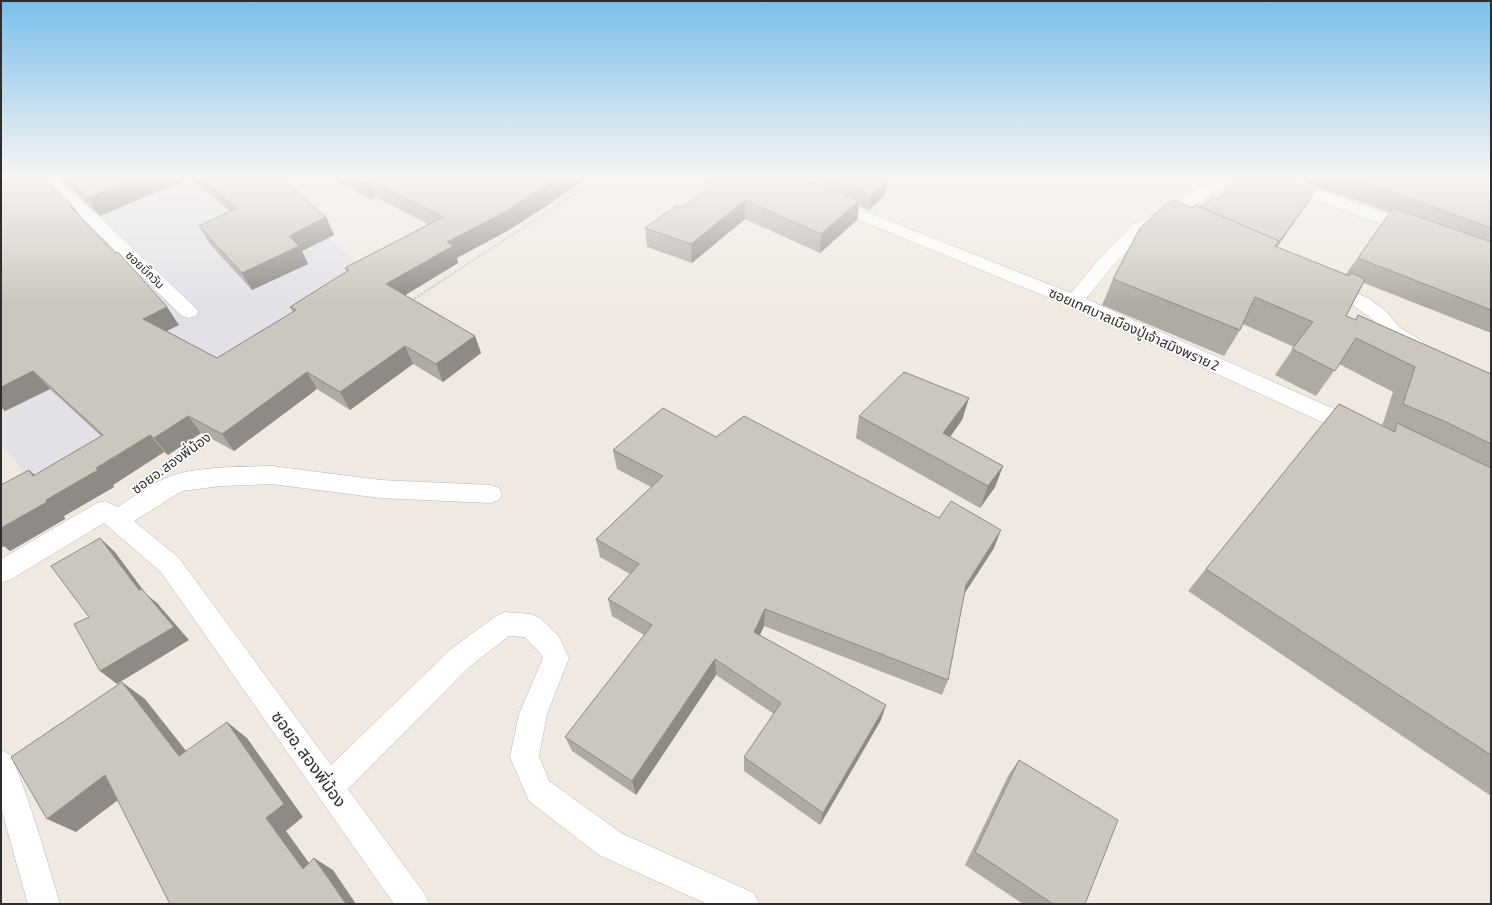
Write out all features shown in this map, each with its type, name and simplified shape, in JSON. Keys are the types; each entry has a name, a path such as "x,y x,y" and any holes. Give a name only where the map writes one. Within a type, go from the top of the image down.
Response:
{"street":[{"name":"ซอยบิ๊กวัน","path":"93,220 188,312"},
{"name":"ซอยเทศบาลเมืองปู่เจ้าสมิงพราย 2","path":"875,220 1074,301 1375,437"},
{"path":"1074,301 1107,261 1140,228 1157,220"},
{"path":"1179,220 1189,225"},
{"path":"1387,220 1425,234"},
{"path":"1311,279 1361,302 1379,315 1392,332 1433,356"},
{"path":"118,520 142,503 177,483 221,477 272,475 380,490 491,494"},
{"name":"ซอยอ. สองพี่น้อง","path":"1,572 105,510 118,520 170,565 413,904"},
{"path":"329,787 460,658 505,624 531,626 549,644 556,658 533,714 524,757 539,791 610,844 743,904"},
{"path":"1,765 17,811 44,904"}],"path":[{"path":"409,303 535,220"},
{"name":"ซอยอ. สองพี่น้อง","path":"180,456 212,434"}],"shaded area":[{"path":"1,220 305,220 371,272 29,479 1,442"}],"building":[{"path":"1,220 84,220 115,253 118,252 167,307 143,319 217,358 296,310 290,307 349,270 345,268 437,220 489,220 447,242 453,246 386,284 475,336 436,364 405,346 340,392 307,372 222,434 188,416 154,438 150,435 96,468 98,470 46,500 47,502 1,528 1,485 29,470 33,476 103,435 33,371 1,387"},
{"path":"211,220 320,220 289,236 299,246 242,273 199,226"},
{"path":"656,220 720,220 691,244 645,228"},
{"path":"790,220 837,220 821,234"},
{"path":"1148,220 1231,220 1279,241 1275,246 1349,276 1351,273 1365,279 1346,316 1356,320 1358,315 1491,374 1491,444 1444,421 1403,404 1415,367 1356,338 1335,371 1292,349 1313,322 1255,297 1240,330 1113,279 1140,228"},
{"path":"1231,220 1294,220 1279,242 1278,242 1279,241"},
{"path":"1384,220 1428,220 1491,242 1491,310 1358,258"},
{"path":"1470,220 1491,220 1491,228"},
{"path":"904,372 969,398 943,433 1003,466 988,486 859,416"},
{"path":"1339,404 1395,432 1397,423 1491,468 1491,755 1206,569"},
{"path":"663,408 716,437 744,416 939,518 951,501 1001,530 966,585 948,680 765,609 754,632 886,705 823,813 744,757 781,703 715,659 632,781 565,737 652,625 608,599 639,564 596,539 663,476 613,450"},
{"path":"100,538 139,590 142,589 174,627 100,671 74,624 89,617 51,566"},
{"path":"122,682 179,756 227,722 284,804 266,818 303,869 314,858 346,904 170,904 105,775 47,819 11,757"},
{"path":"1019,760 1118,820 1085,904 1053,904 975,852"}]}
